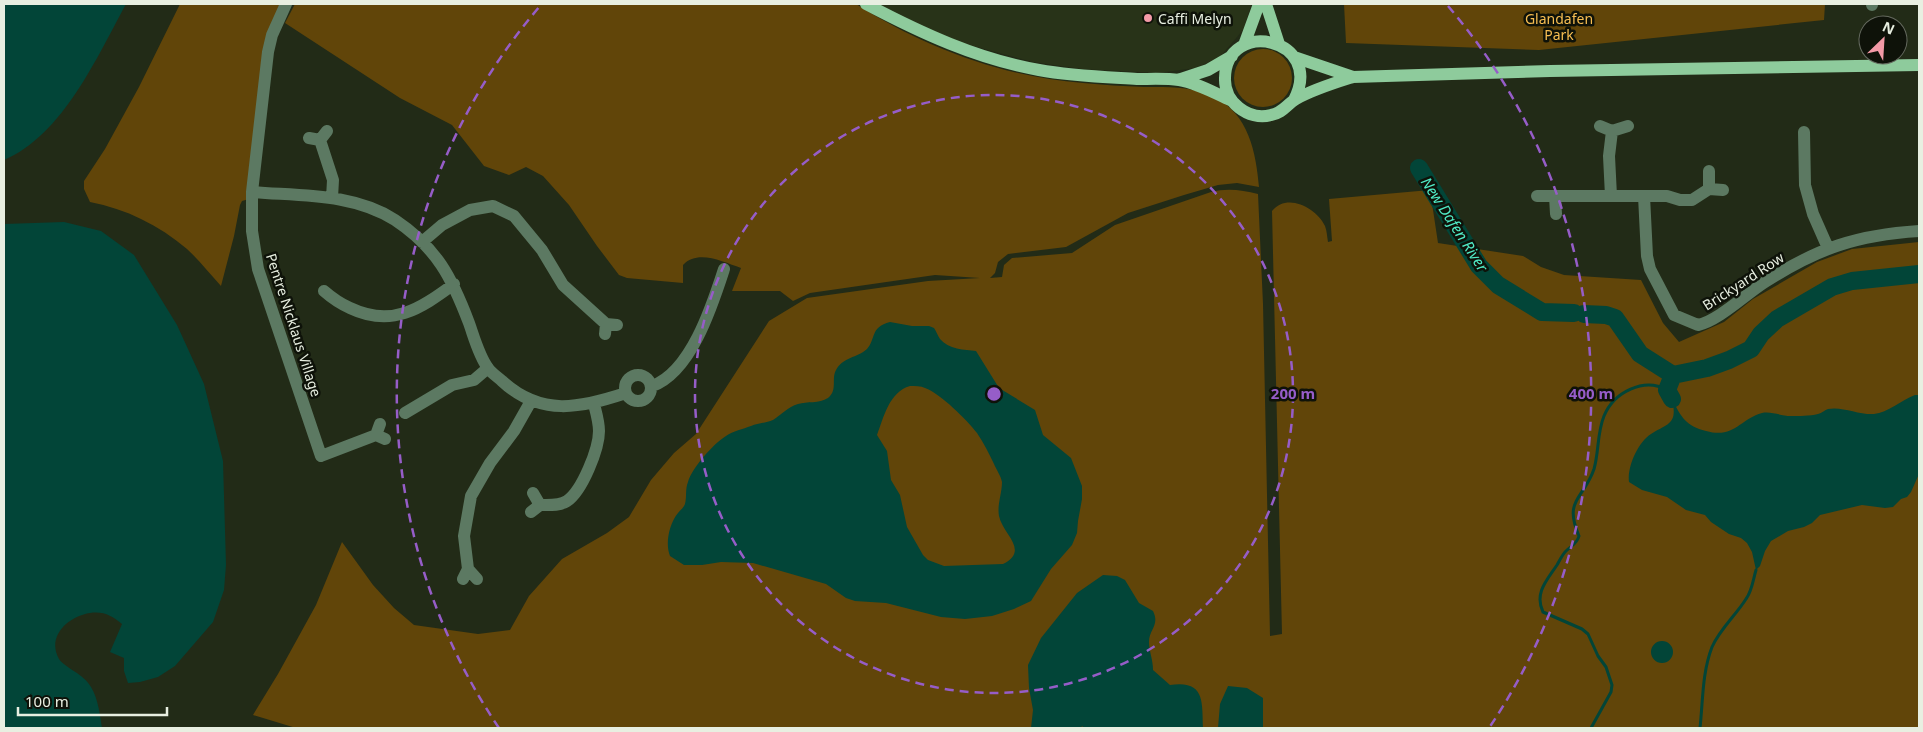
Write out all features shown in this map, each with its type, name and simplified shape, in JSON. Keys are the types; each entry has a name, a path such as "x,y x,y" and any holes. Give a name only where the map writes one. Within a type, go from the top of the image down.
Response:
{"main road":[{"path":"866,4 914,30 961,49 1021,66 1092,77 1178,80 1203,87 1232,101 1249,114 1264,116 1281,112 1294,100 1324,86 1353,77 1550,71 1919,65"},
{"path":"1244,45 1259,4"},
{"path":"1266,4 1279,44"},
{"path":"1178,80 1208,70 1232,56 1244,45 1261,40 1279,44 1294,56 1353,77"},
{"path":"1232,56 1225,72 1228,94 1232,101"},
{"path":"1294,56 1300,74 1300,83 1294,100"}],"street":[{"path":"286,4 272,35 268,52 252,192 332,198 364,204 395,220 422,242 440,262 454,284 475,340 488,368 509,387 531,401 562,407 594,404 626,393"},
{"path":"1611,196 1606,129 1628,126"},
{"path":"1804,132 1806,185 1813,214 1828,248"},
{"path":"319,136 333,180 332,198"},
{"path":"1709,171 1709,189"},
{"path":"1537,196 1667,196 1680,200 1692,200 1709,189 1723,190"},
{"name":"Pentre Nicklaus Village","path":"252,192 252,231 258,269 321,456 381,433"},
{"path":"1555,196 1556,214"},
{"name":"Brickyard Row","path":"1644,196 1647,256 1650,270 1674,315 1698,325 1710,320 1766,281 1828,248 1874,236 1919,231"},
{"path":"422,242 442,225 470,210 493,206 514,216 542,250 563,285 609,328"},
{"path":"652,386 673,374 690,350 704,322 724,269"},
{"path":"322,289 343,305 378,318 401,316 427,304 454,284"},
{"path":"401,416 452,385 474,380 488,368"},
{"path":"633,375 645,376 652,386 652,390 647,398 640,401 632,399 626,393 625,385 633,375"},
{"path":"469,576 464,536 471,496 490,463 514,431 531,401"},
{"path":"533,493 535,508 567,501 580,485 594,460 599,431 594,404"}],"shaded area":[{"path":"879,4 1251,4 1251,6 1243,30 1219,58 1195,68 1158,73 1082,69 1033,62 962,43 903,18"}],"green space":[{"path":"180,4 281,4 249,199 242,201 240,205 221,286 191,253 176,240 142,219 90,202 84,189 84,181 105,149 139,87"},
{"path":"295,4 856,4 908,34 994,67 1053,80 1189,89 1206,93 1226,104 1243,124 1253,148 1259,187 1237,183 1218,185 1128,213 1066,247 1008,254 998,262 995,273 990,278 1002,277 1004,265 1012,258 1072,253 1115,225 1211,192 1234,190 1258,194 1263,304 1270,636 1282,634 1272,211 1278,205 1293,203 1309,208 1321,219 1325,226 1328,242 1332,241 1329,199 1430,190 1438,243 1523,256 1541,267 1564,275 1641,280 1663,323 1679,342 1724,322 1753,299 1817,262 1852,249 1919,242 1919,728 296,728 253,715 316,605 342,542 373,585 394,608 414,625 478,634 510,630 529,596 562,559 607,533 629,517 651,480 674,453 696,434 769,321 807,298 928,281 980,278 935,275 810,293 793,301 780,291 732,291 741,268 711,258 696,258 689,260 683,265 683,283 627,278 619,275 569,205 543,176 526,167 509,175 484,166 452,125 400,98 285,23"},
{"name":"Glandafen Park","path":"1344,4 1825,4 1824,20 1539,50 1346,43"},
{"path":"1257,49 1269,49 1279,53 1288,62 1292,84 1284,99 1269,107 1257,107 1247,103 1238,94 1234,84 1234,72 1238,62 1247,53"}],"water":[{"path":"4,4 126,4 90,70 61,114 44,133 25,148 4,160"},
{"path":"64,222 101,231 134,255 177,325 204,384 223,461 226,565 224,590 213,622 175,666 158,677 140,682 128,683 124,671 124,658 110,652 122,624 104,613 90,613 74,618 58,635 55,643 56,651 59,659 84,678 91,687 97,701 102,728 4,728 4,224"},
{"path":"890,322 912,326 929,326 934,328 940,339 947,345 976,351 999,388 1035,410 1043,435 1071,458 1082,486 1077,533 1072,545 1051,569 1031,601 992,616 965,619 941,617 886,603 855,601 846,598 826,584 753,563 721,562 684,565 670,556 668,540 670,528 685,504 690,476 709,450 732,433 773,420 794,405 821,401 828,398 833,392 836,370 842,362 867,349 876,330","holes":["910,386 922,387 931,391 953,408 977,433 988,452 1002,482 999,516 1015,548 1011,559 1003,564 944,566 928,560 923,555 907,527 900,495 891,480 887,451 877,435 892,399 903,389"]},
{"path":"1915,395 1919,395 1919,474 1907,497 1901,499 1893,507 1885,508 1862,505 1820,515 1812,523 1788,531 1771,541 1760,566 1756,570 1752,552 1747,543 1741,538 1729,534 1711,522 1705,515 1686,510 1667,497 1642,490 1629,482 1634,455 1642,443 1651,434 1667,425 1672,419 1674,408 1672,399 1685,420 1699,429 1716,433 1730,430 1762,413 1805,416 1818,414 1833,408 1874,414 1889,409"},
{"path":"1103,575 1117,576 1125,580 1139,603 1153,611 1155,624 1149,642 1153,670 1170,685 1181,684 1196,689 1201,701 1203,728 1084,728 1082,726 1081,728 1031,728 1033,710 1029,688 1028,665 1041,638 1077,593"},
{"path":"1662,641 1670,644 1673,652 1670,660 1662,663 1654,660 1651,652 1654,644"},
{"path":"1228,686 1247,688 1263,698 1263,728 1218,728 1220,704"}],"waterway":[{"name":"New Dafen River","path":"1419,168 1479,266 1498,285 1542,312 1574,313"},
{"name":"New Dafen River","path":"1673,375 1707,368 1751,349 1761,334 1777,319 1832,287 1852,281 1919,274"},
{"name":"New Dafen River","path":"1584,314 1606,315 1615,318 1640,354 1673,375 1667,390 1672,399"},
{"path":"1591,728 1611,692 1612,685 1606,667 1598,656 1588,634 1582,629 1543,612 1540,599 1541,593 1546,581 1563,554 1578,539 1579,536 1573,514 1574,506 1594,469 1600,429 1609,407 1622,394 1640,386 1658,386 1667,390"},
{"path":"1700,728 1705,677 1712,647 1719,634 1748,596 1756,570"}],"place":[{"name":"Caffi Melyn","path":"1148,18"}]}
